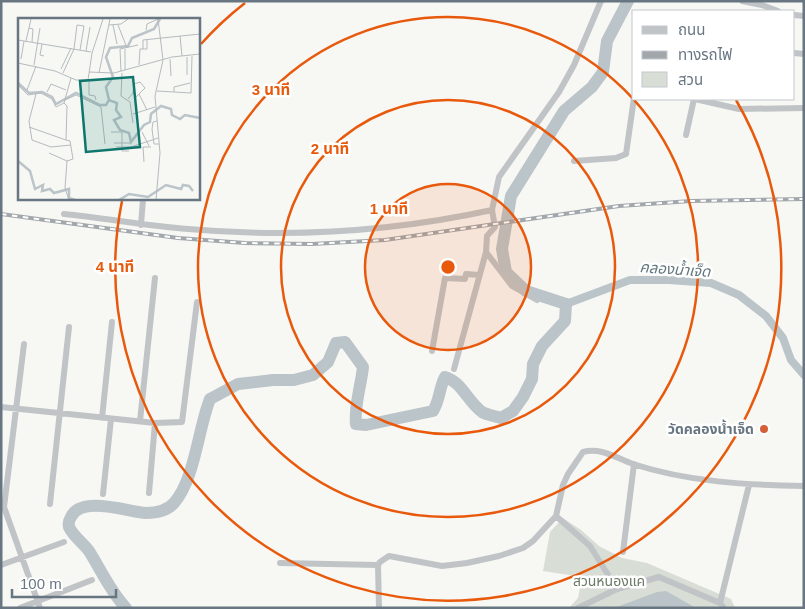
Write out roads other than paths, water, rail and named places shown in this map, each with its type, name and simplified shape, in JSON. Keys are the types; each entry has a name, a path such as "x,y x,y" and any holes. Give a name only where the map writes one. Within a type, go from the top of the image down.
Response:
{"street":[{"path":"454,369 486,252 487,236 494,227 492,210 499,177 559,92 574,65 601,1"},
{"path":"742,1 775,10"},
{"path":"574,161 616,158 626,154 634,100"},
{"path":"686,135 694,100"},
{"path":"698,100 739,109 804,108"},
{"path":"141,224 143,200"},
{"path":"64,214 225,232 322,233 408,225 492,210"},
{"path":"486,252 512,286 537,300"},
{"path":"432,350 445,278 465,278 466,274 479,275"},
{"path":"140,421 155,278"},
{"path":"1,407 16,407 155,423 182,422 196,302"},
{"path":"102,418 112,322"},
{"path":"50,504 69,327"},
{"path":"24,344 4,507 39,604"},
{"path":"103,494 111,419"},
{"path":"149,493 155,423"},
{"path":"379,608 378,565 388,556 442,566 467,564 523,548 533,541 556,516 563,485 582,452 599,450 634,464 682,476 749,485 804,486"},
{"path":"623,552 634,464"},
{"path":"578,608 617,589 659,578 722,606 749,485"},
{"path":"556,516 590,546 617,589"},
{"path":"1,565 64,542"},
{"path":"280,563 378,565"},
{"path":"20,608 39,604 92,580"}],"waterway":[{"path":"126,608 110,588 89,551 71,530 69,526 70,519 76,510 85,507 106,506 154,513 171,506 187,481 210,399 238,384 294,380 313,375 328,362 336,343 345,342 363,367 357,403 356,424 366,425 433,411 445,377 456,383 482,412 501,418 513,411 532,379 533,364 542,346 565,321 566,304 526,291 506,272 502,249 511,196 564,111 592,87 603,72 607,41 628,1"},
{"name":"คลองน้ำเจ็ด","path":"566,304 630,280 711,283 739,295 766,316 783,338 791,360 804,375"}],"railway":[{"path":"1,214 178,238 245,243 312,244 385,240 619,206 691,201 804,199"}],"place":[{"name":"วัดคลองน้ำเจ็ด","path":"764,429"}],"park label":[{"name":"สวนหนองแค","path":"609,581"}]}
